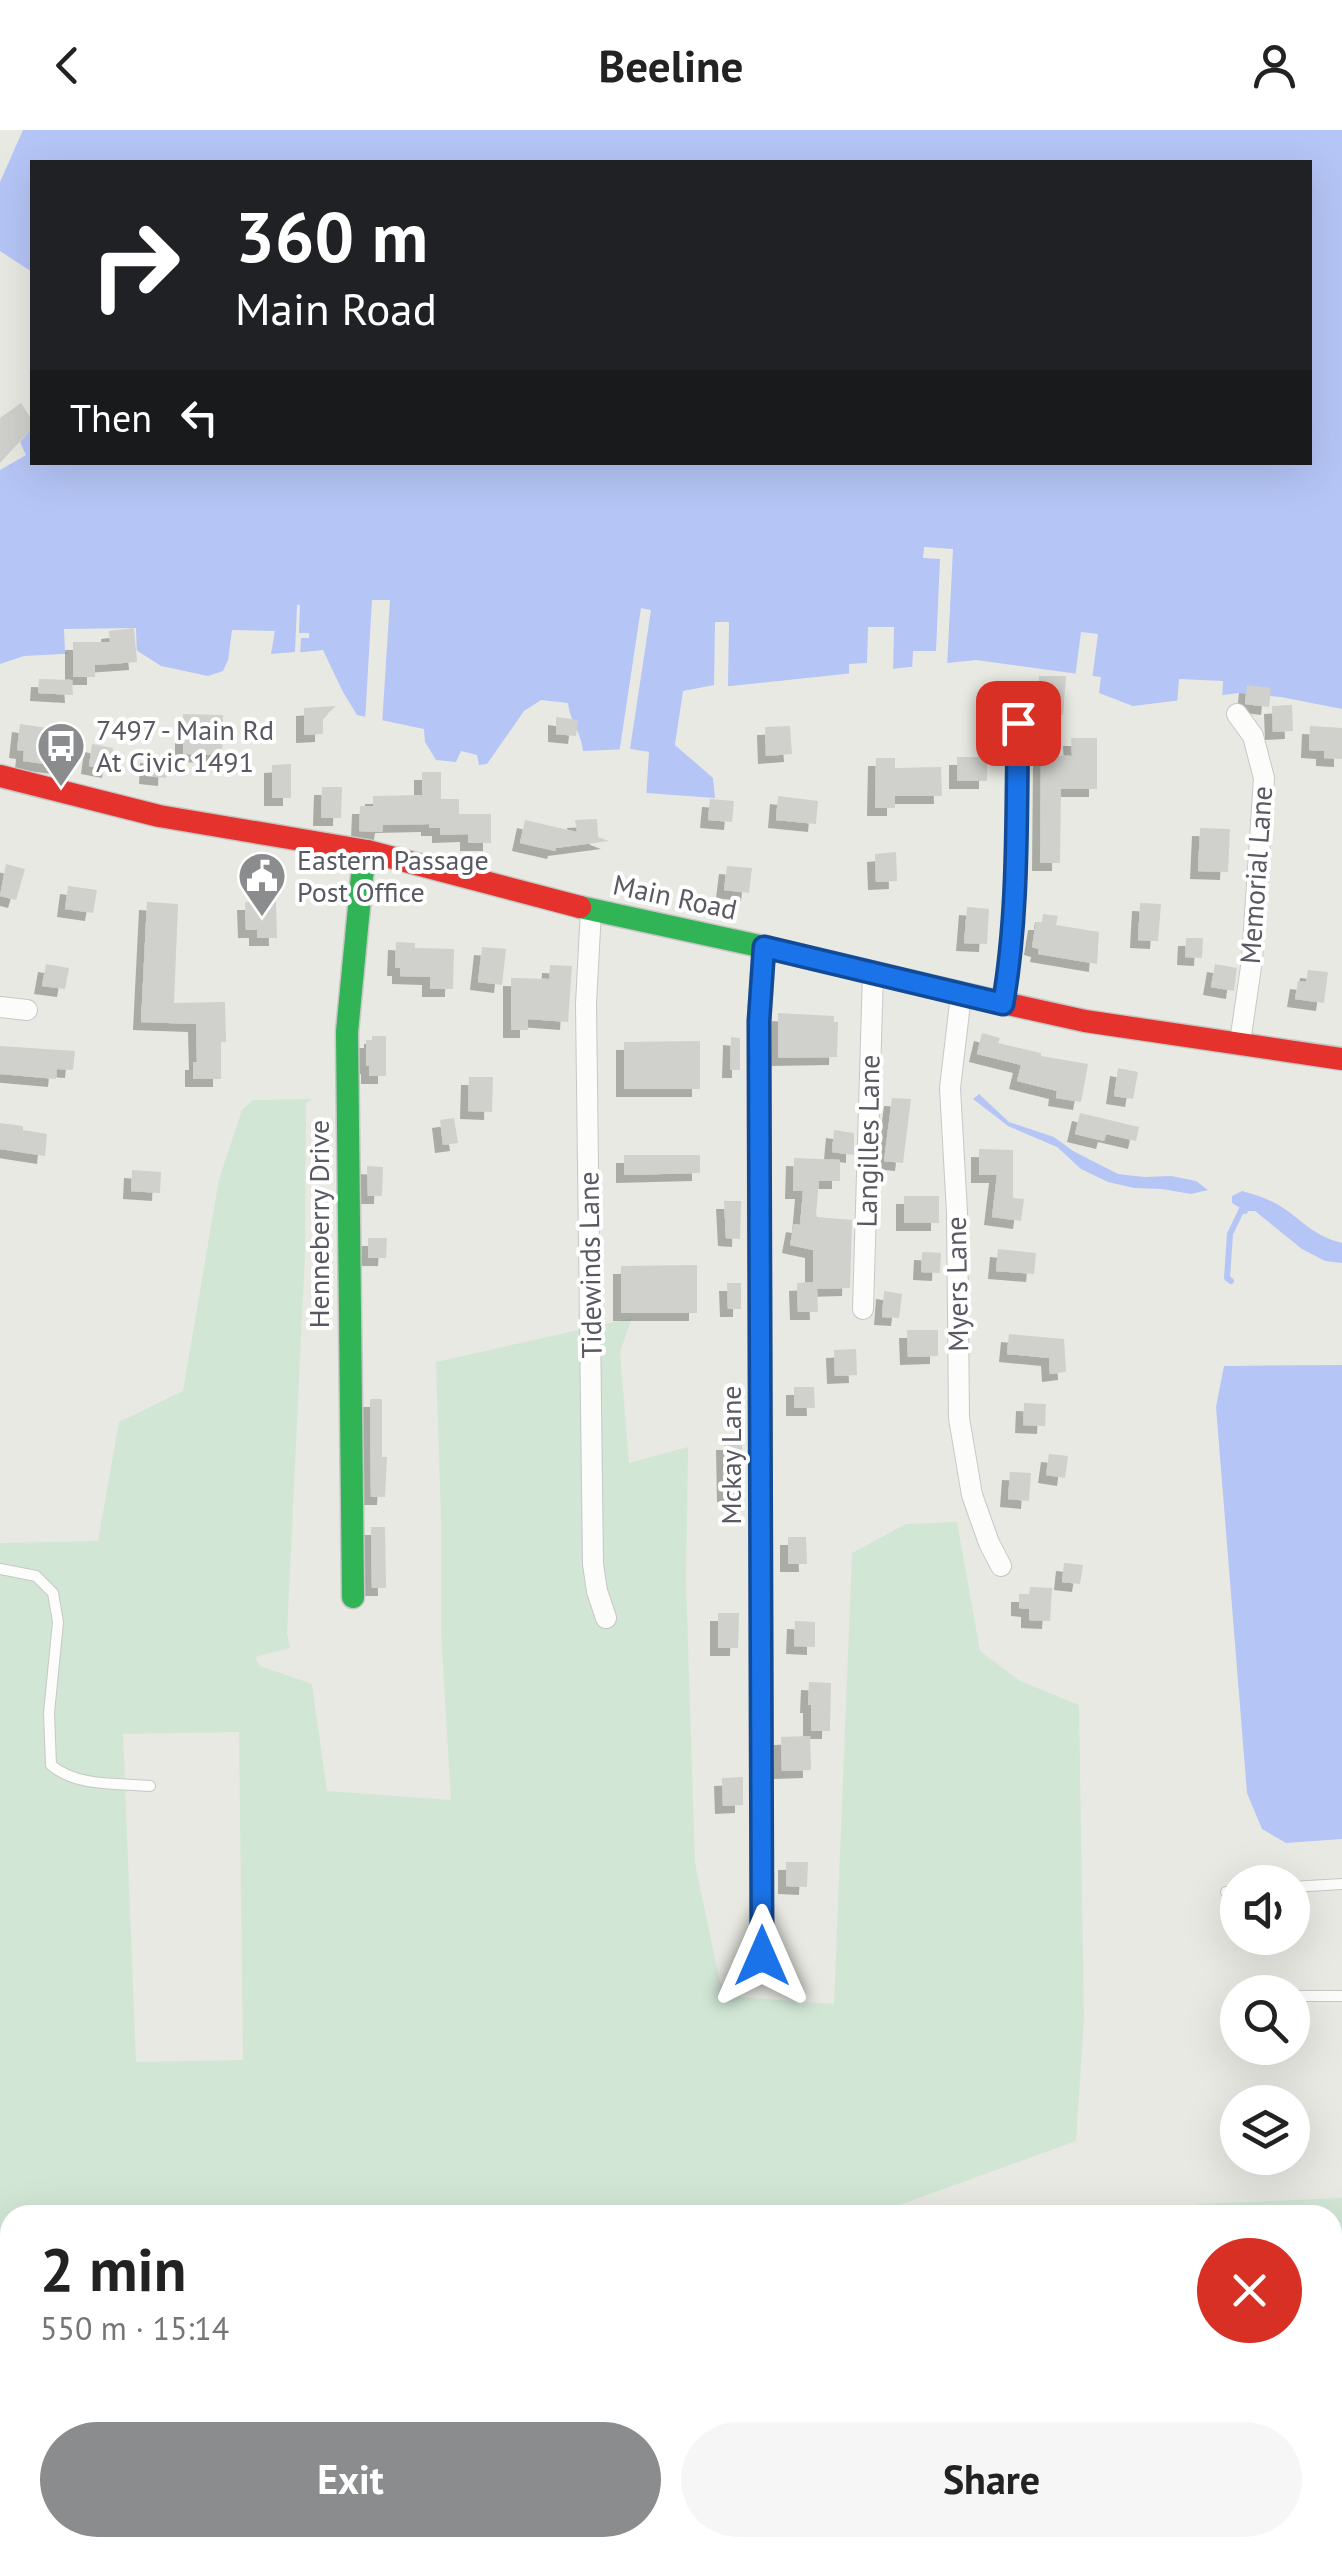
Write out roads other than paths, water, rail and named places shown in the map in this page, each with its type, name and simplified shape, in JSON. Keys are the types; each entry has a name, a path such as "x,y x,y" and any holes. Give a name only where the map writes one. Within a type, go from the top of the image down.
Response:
{"street":[{"name":"Memorial Lane","path":"1237,714 1253,736 1264,778 1252,960 1240,1042"},
{"path":"1003,1004 1012,936 1018,723"},
{"name":"Main Road","path":"0,776 159,816 367,852 592,910 1003,1004 1085,1021 1342,1058"},
{"name":"Henneberry Drive","path":"353,1597 347,1032 367,852"},
{"name":"Tidewinds Lane","path":"592,910 586,1004 594,1564 597,1592 606,1618"},
{"name":"Mckay Lane","path":"762,1963 759,1021 764,947"},
{"name":"Langilles Lane","path":"864,1309 873,973"},
{"name":"Myers Lane","path":"961,995 950,1088 957,1213 959,1418 972,1495 1001,1566"},
{"path":"0,1006 27,1010"}],"lane":[{"path":"0,1569 36,1576 53,1593 58,1622 49,1713 51,1765 62,1774 88,1781 150,1786"},
{"path":"1310,1886 1342,1884"},
{"path":"1310,1996 1342,1996"}],"water":[{"path":"23,130 1342,130 1342,709 1239,693 1133,706 1099,693 1101,677 976,660 684,691 675,745 713,778 715,798 646,793 648,752 583,751 568,703 541,700 524,711 487,764 479,765 477,755 461,751 456,762 436,760 425,742 424,729 357,715 323,650 228,660 223,671 208,676 161,666 136,650 24,656 0,664 0,470 26,455 20,442 30,430 30,465 1312,465 1312,160 30,160 30,271 0,251 0,182"},
{"path":"979,1094 1009,1122 1054,1137 1118,1174 1171,1176 1196,1181 1208,1190 1191,1194 1108,1182 1081,1169 1057,1147 1008,1126 973,1099"},
{"path":"1242,1191 1273,1202 1321,1235 1342,1243 1342,1263 1325,1261 1302,1249 1255,1211 1245,1211 1232,1203 1232,1196"},
{"path":"1342,1365 1342,1839 1286,1843 1262,1829 1247,1793 1216,1407 1224,1366"}],"waterway":[{"path":"1231,1281 1227,1278 1230,1234 1242,1209 1245,1211"}],"place":[{"name":"7497 - Main Rd At Civic 1491","path":"61,788"},
{"name":"Eastern Passage Post Office","path":"262,918"}]}
